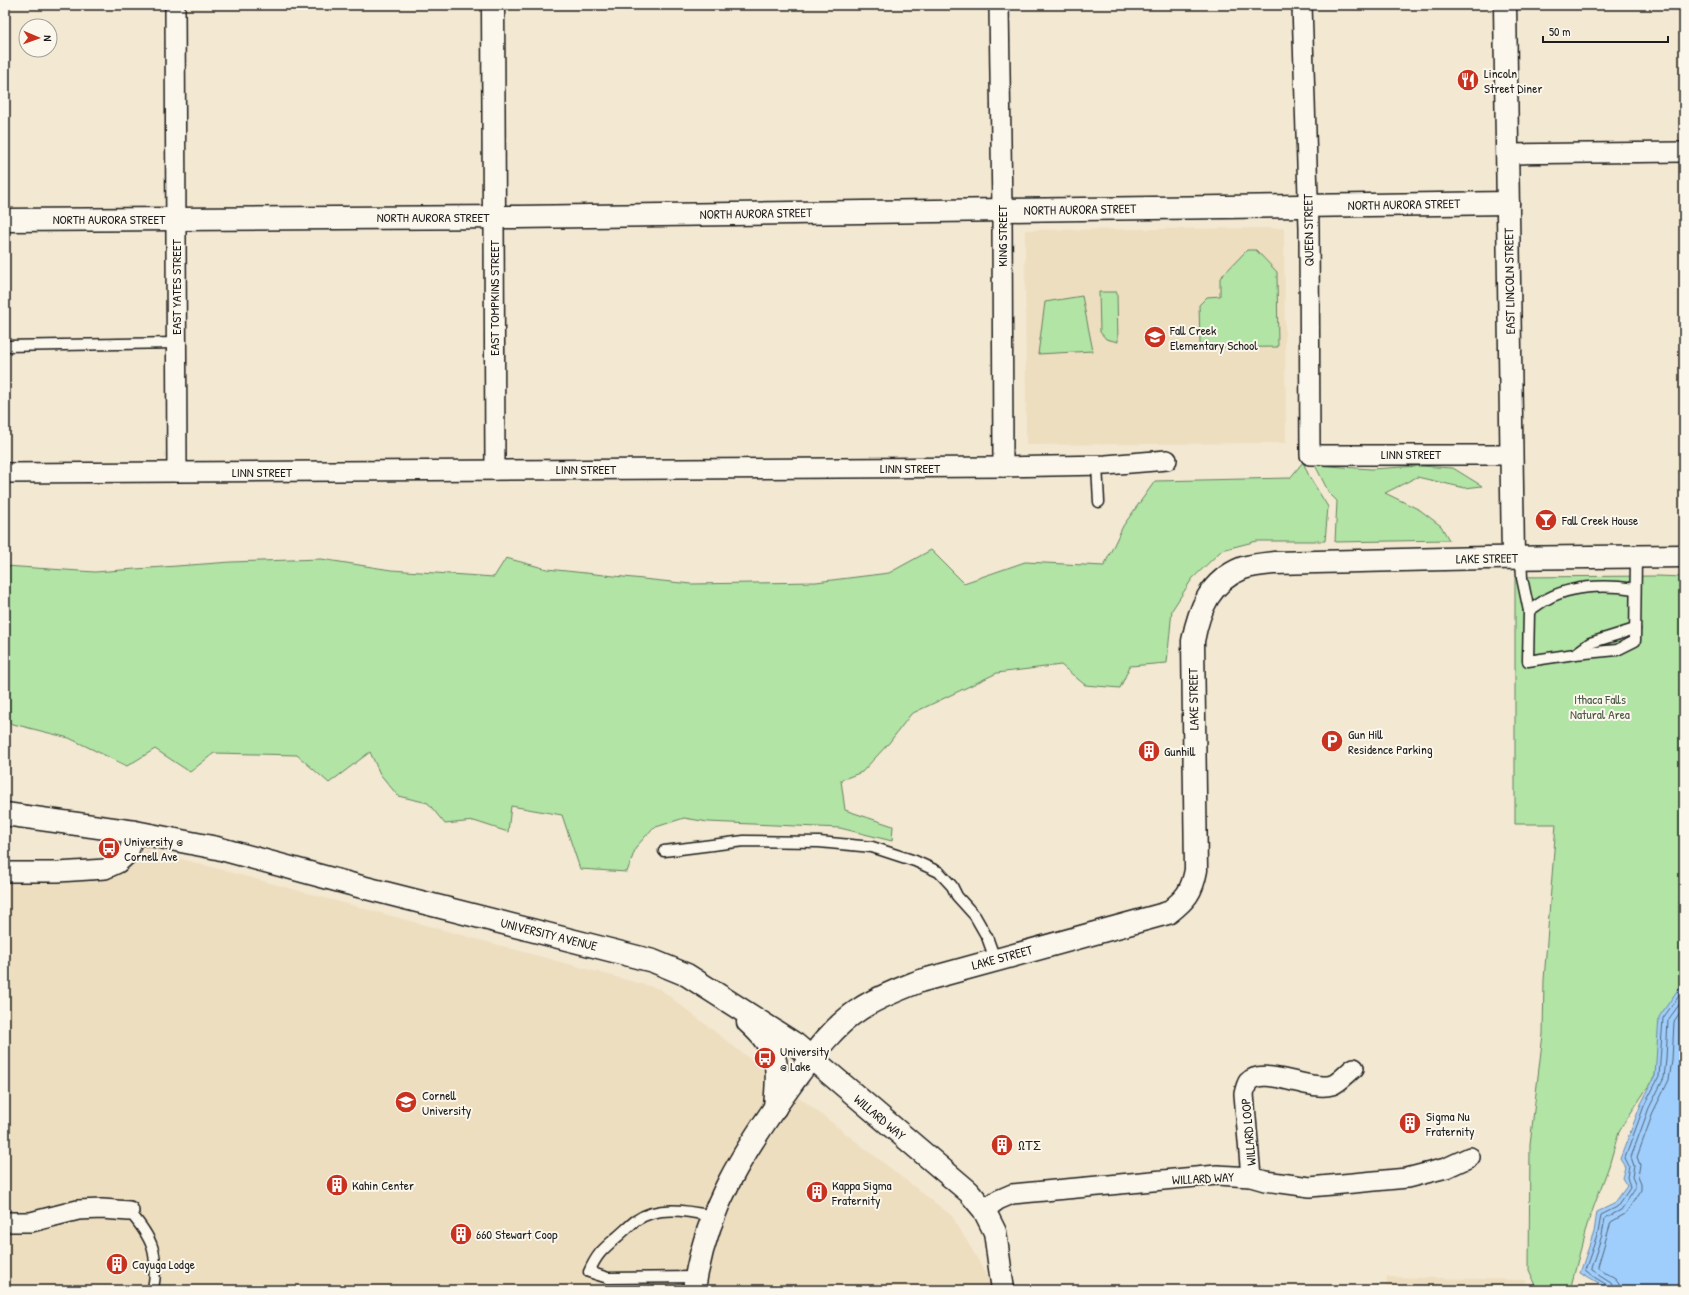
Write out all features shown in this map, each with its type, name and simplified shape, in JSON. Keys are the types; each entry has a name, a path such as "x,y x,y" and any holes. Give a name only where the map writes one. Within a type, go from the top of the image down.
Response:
{"street":[{"name":"EAST YATES STREET","path":"175,5 177,472"},
{"name":"EAST TOMPKINS STREET","path":"493,5 495,470"},
{"name":"KING STREET","path":"998,5 1002,210 1003,467"},
{"name":"QUEEN STREET","path":"1302,5 1308,206 1310,455"},
{"name":"EAST LINCOLN STREET","path":"1505,5 1512,455 1517,557"},
{"path":"1507,154 1684,152"},
{"name":"NORTH AURORA STREET","path":"5,220 494,217 1508,202"},
{"name":"LINN STREET","path":"1310,455 1512,455"},
{"name":"LINN STREET","path":"5,473 1003,467 1097,465 1167,460"},
{"name":"LAKE STREET","path":"811,1058 839,1026 860,1009 920,980 1168,913 1184,900 1193,886 1196,870 1193,641 1197,620 1203,604 1212,590 1230,576 1244,568 1274,563 1517,557 1684,556"},
{"name":"UNIVERSITY AVENUE","path":"5,814 135,832 217,848 358,886 653,961 687,975 772,1028 795,1044 811,1058"},
{"path":"5,872 58,872 105,869 118,863 128,854 135,832"},
{"path":"716,993 756,1030 766,1041 774,1055 777,1078 775,1108"},
{"path":"695,1284 702,1248 712,1216 737,1166 775,1108 811,1058"},
{"name":"WILLARD WAY","path":"811,1058 969,1192 984,1210 995,1232 1003,1290"},
{"name":"WILLARD LOOP","path":"1251,1177 1244,1094 1248,1082 1258,1076 1271,1076 1320,1087 1333,1085 1354,1068"},
{"name":"WILLARD WAY","path":"984,1210 998,1200 1012,1194 1218,1175 1251,1177 1265,1182 1310,1187 1407,1178 1446,1168 1470,1157"},
{"path":"5,1222 31,1222 78,1210 128,1210"}],"lane":[{"path":"5,346 176,343"},
{"path":"1097,465 1099,502"},
{"path":"1517,557 1529,611 1528,660 1617,650 1635,640 1636,556"},
{"path":"1529,611 1547,599 1576,589 1602,587 1636,589"},
{"path":"1575,654 1590,643 1635,628"},
{"path":"664,851 744,841 819,842 872,847 915,861 939,872 952,886 957,896 975,916 987,937 994,959"},
{"path":"128,1210 144,1228 154,1248 156,1271 153,1290"},
{"path":"695,1284 608,1278 589,1272 601,1250 636,1221 657,1212 676,1210 712,1216"}],"shaded area":[{"name":"Fall Creek Elementary School","path":"1284,228 1286,443 1026,445 1025,230"},
{"name":"Cornell University","path":"145,849 660,989 952,1216 996,1290 5,1290 5,881 104,878 136,862"},
{"path":"1387,1277 1526,1280 1526,1290 1386,1290"}],"green space":[{"path":"1247,250 1256,250 1277,272 1278,347 1204,348 1200,344 1199,305 1207,297 1220,296 1220,278"},
{"path":"1099,292 1117,292 1118,342 1106,339 1100,332"},
{"path":"1082,296 1093,351 1038,354 1045,302"},
{"path":"1303,462 1309,476 1328,507 1325,541 1257,541 1222,550 1192,579 1172,610 1167,663 1130,666 1120,688 1085,685 1061,665 997,673 911,714 889,743 862,772 841,780 845,810 893,826 892,841 840,828 708,822 684,818 653,828 636,847 627,872 580,869 562,815 511,806 508,832 474,821 445,824 428,803 398,796 380,774 370,752 329,783 297,755 214,753 190,772 155,749 127,766 69,738 5,722 5,566 95,572 231,562 321,559 391,570 494,577 506,558 547,569 691,584 816,582 889,573 931,550 964,583 1025,562 1104,566 1123,526 1155,481 1290,478"},
{"path":"1315,465 1371,469 1420,466 1453,468 1482,486 1465,488 1417,477 1385,493 1420,510 1441,526 1449,540 1335,542 1337,501 1329,493"},
{"name":"Ithaca Falls Natural Area","path":"1515,577 1684,577 1684,981 1679,990 1657,1059 1655,1076 1619,1131 1609,1166 1587,1225 1570,1290 1538,1290 1529,1270 1530,1144 1543,1034 1544,980 1556,824 1515,824"}],"water":[{"path":"1684,981 1684,1290 1609,1290 1580,1273 1594,1232 1597,1212 1614,1204 1627,1186 1622,1178 1625,1167 1620,1159 1641,1104 1655,1076 1659,1017"}],"place":[{"name":"Lincoln Street Diner","path":"1468,80"},
{"name":"Fall Creek Elementary School","path":"1155,337"},
{"name":"Fall Creek House","path":"1546,520"},
{"name":"Gun Hill Residence Parking","path":"1332,741"},
{"name":"Gunhill","path":"1149,751"},
{"name":"University @ Cornell Ave","path":"109,848"},
{"name":"University @ Lake","path":"765,1058"},
{"name":"Cornell University","path":"406,1102"},
{"name":"Sigma Nu Fraternity","path":"1410,1123"},
{"name":"ΩΤΣ","path":"1002,1145"},
{"name":"Kahin Center","path":"337,1185"},
{"name":"Kappa Sigma Fraternity","path":"817,1192"},
{"name":"660 Stewart Coop","path":"461,1234"},
{"name":"Cayuga Lodge","path":"117,1264"}]}
